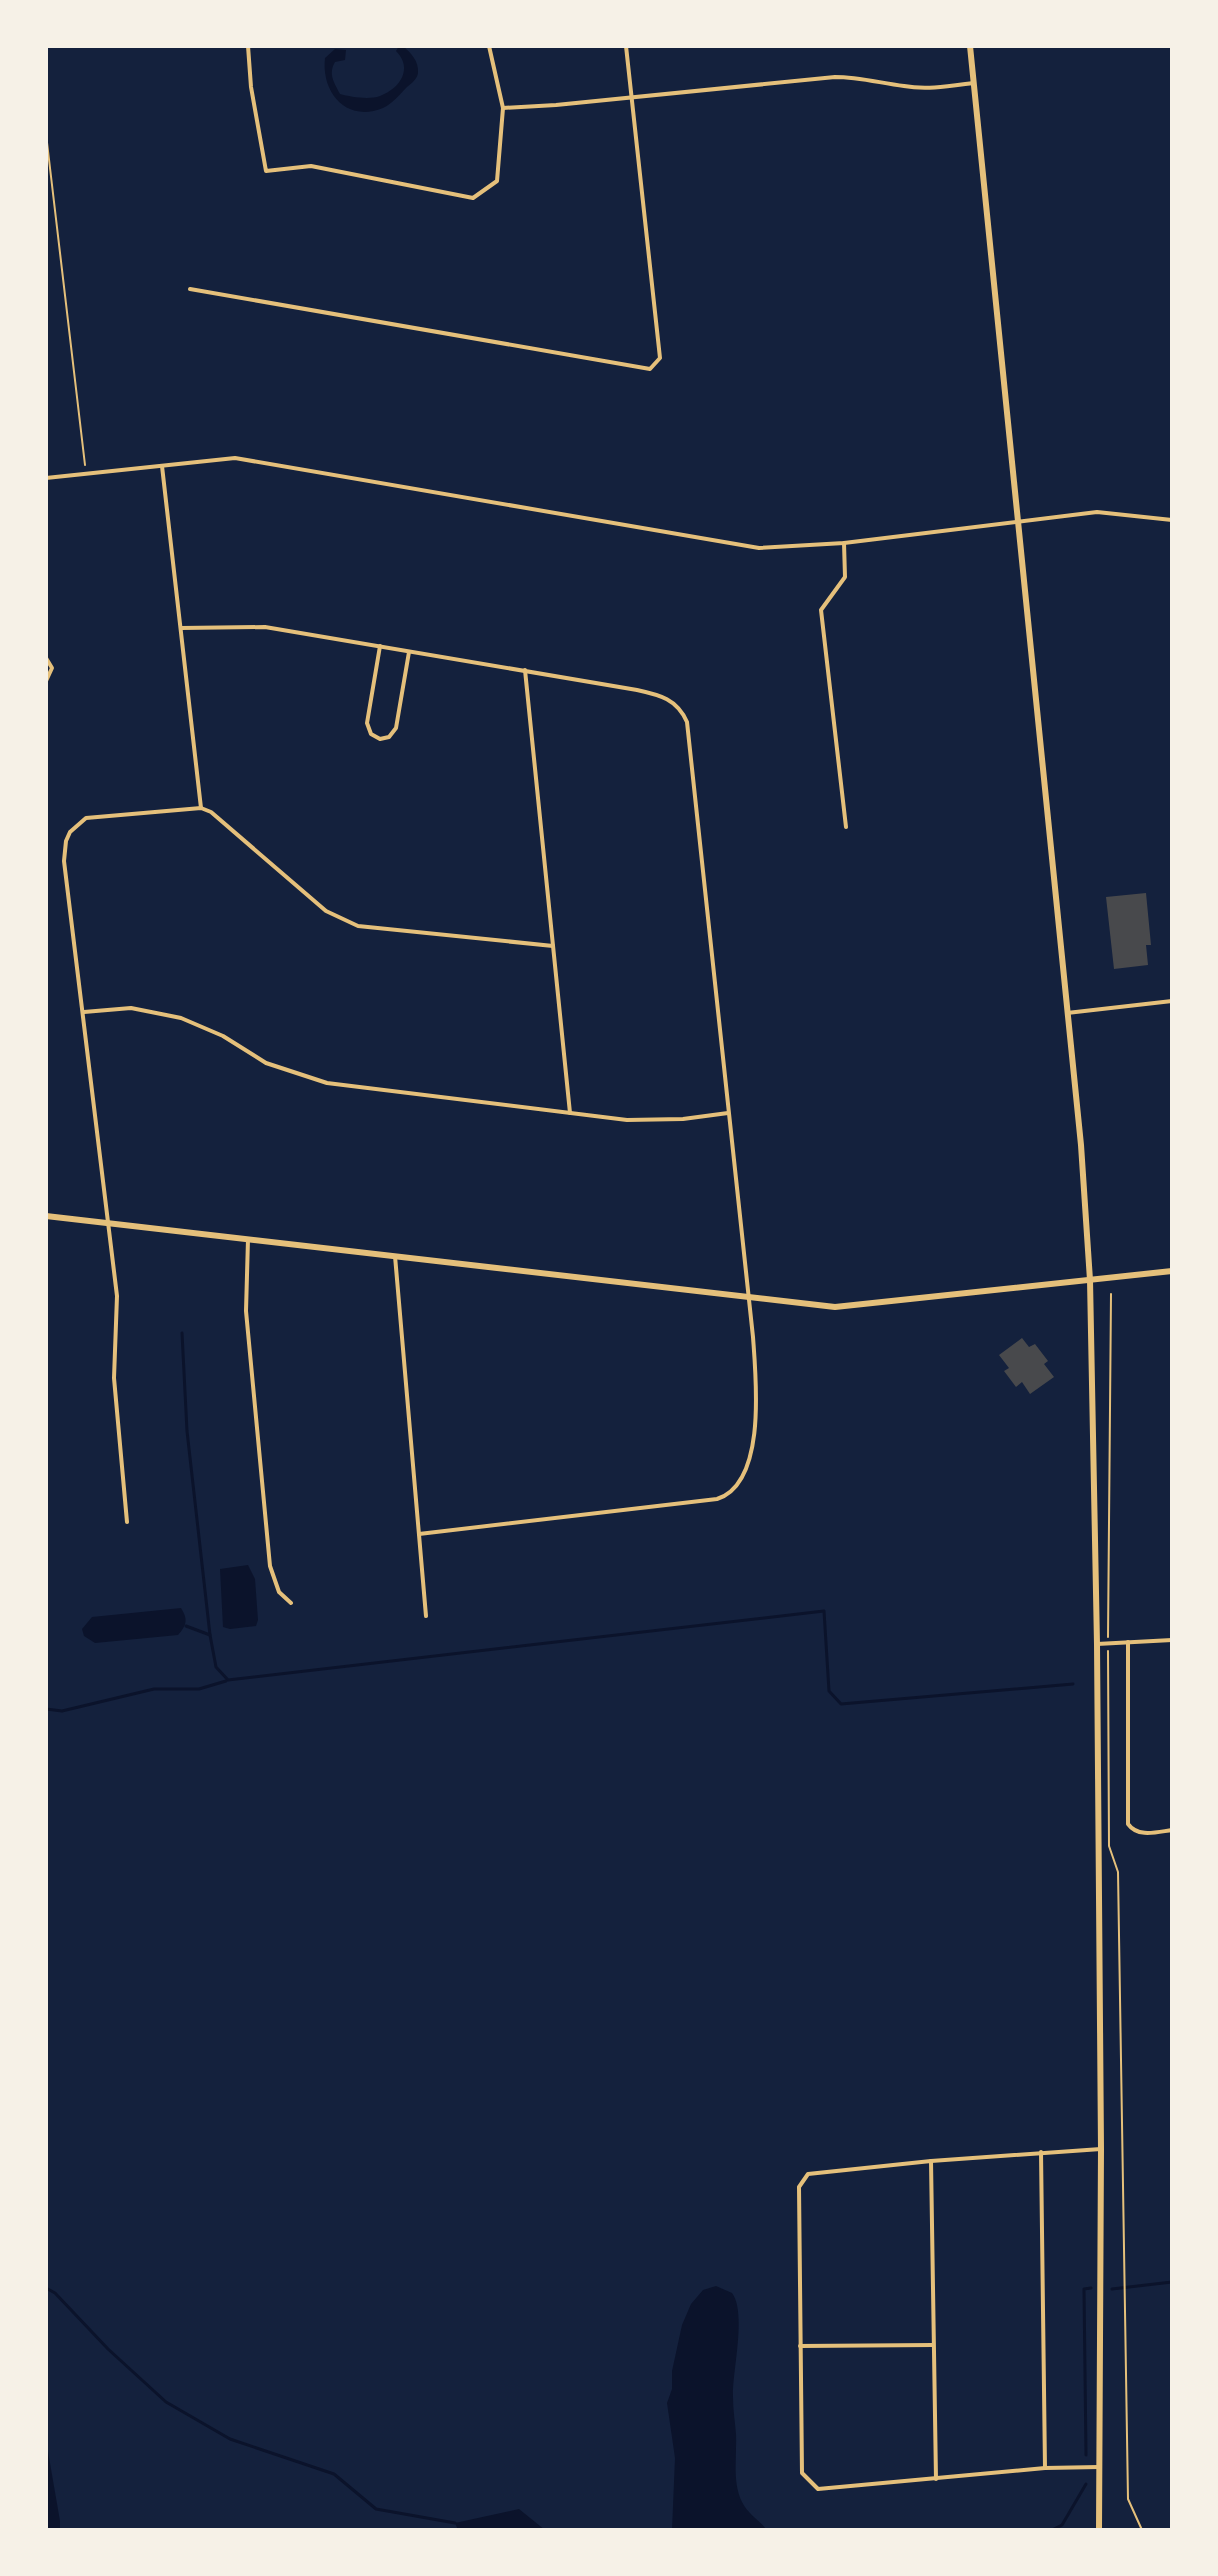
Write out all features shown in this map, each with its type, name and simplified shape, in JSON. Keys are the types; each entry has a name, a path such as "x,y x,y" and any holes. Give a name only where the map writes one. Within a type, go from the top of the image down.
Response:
{"street":[{"path":"248,46 251,87 266,171 311,166 473,198 497,181 503,108 489,46"},
{"path":"190,289 650,369 660,358 626,46"},
{"path":"970,46 1081,1145 1090,1280 1101,2149 1099,2530"},
{"path":"503,108 835,77 929,88 973,83"},
{"path":"46,478 235,458 759,548 844,543 1108,512 1172,520"},
{"path":"162,466 201,808"},
{"path":"844,543 845,577 821,610 846,827"},
{"path":"181,628 265,627 525,670 661,695 683,712 689,738 755,1356 755,1420 749,1461 743,1477 732,1492 717,1499 419,1534"},
{"path":"380,646 367,723 371,734 380,739 389,737 396,728 409,651"},
{"path":"46,658 52,668 46,681"},
{"path":"525,670 570,1113"},
{"path":"127,1522 114,1378 117,1296 64,861 70,832 86,818 201,808 211,812 316,904 344,922 553,946"},
{"path":"1067,1013 1172,1001"},
{"path":"84,1012 131,1008 181,1018 223,1036 266,1063 307,1079 327,1083 653,1121 728,1113"},
{"path":"46,1216 835,1307 1172,1271"},
{"path":"248,1239 246,1311 270,1566 279,1592 291,1603"},
{"path":"395,1256 426,1616"},
{"path":"1097,1644 1172,1640"},
{"path":"1128,1642 1128,1824 1140,1833 1172,1830"},
{"path":"1099,2467 1045,2468 818,2489 802,2473 799,2187 808,2174 931,2161 1101,2149"},
{"path":"1041,2152 1045,2468"},
{"path":"931,2161 936,2479"},
{"path":"800,2346 933,2345"}],"path":[{"path":"46,134 86,474"},
{"path":"1111,1294 1109,1846 1118,1872 1128,2499 1142,2530"}],"water":[{"path":"403,46 414,58 418,73 393,101 370,112 358,111 347,108 332,93 327,82 325,58 335,49 346,50 345,60 335,62 332,70 340,94 360,98 376,97 399,83 404,64 396,51"},
{"path":"248,1565 255,1579 256,1626 223,1627 220,1569"},
{"path":"181,1608 186,1622 178,1635 95,1643 84,1636 82,1629 92,1617"},
{"path":"716,2286 732,2293 738,2314 733,2386 737,2486 744,2506 767,2530 672,2530 675,2458 667,2403 672,2389 672,2371 682,2325 691,2304 703,2290"},
{"path":"46,2440 60,2521 60,2530 46,2530"},
{"path":"519,2509 545,2530 458,2530 455,2523"}],"building":[{"path":"1146,893 1151,945 1146,945 1148,965 1114,969 1106,897"},
{"path":"1022,1338 1029,1347 1035,1344 1048,1361 1044,1364 1054,1377 1030,1394 1022,1382 1016,1387 1004,1371 1009,1368 999,1355"}],"waterway":[{"path":"182,1333 187,1431 210,1635 216,1667 228,1680 824,1611 829,1691 841,1704 1073,1684"},
{"path":"186,1626 210,1635"},
{"path":"46,1709 62,1711 154,1689 199,1689 226,1681"},
{"path":"1112,2289 1172,2282"},
{"path":"46,2288 55,2293 108,2349 166,2402 230,2439 334,2474 376,2509 455,2523"},
{"path":"1086,2455 1084,2289 1091,2288"},
{"path":"1052,2530 1062,2525 1086,2484"}]}
